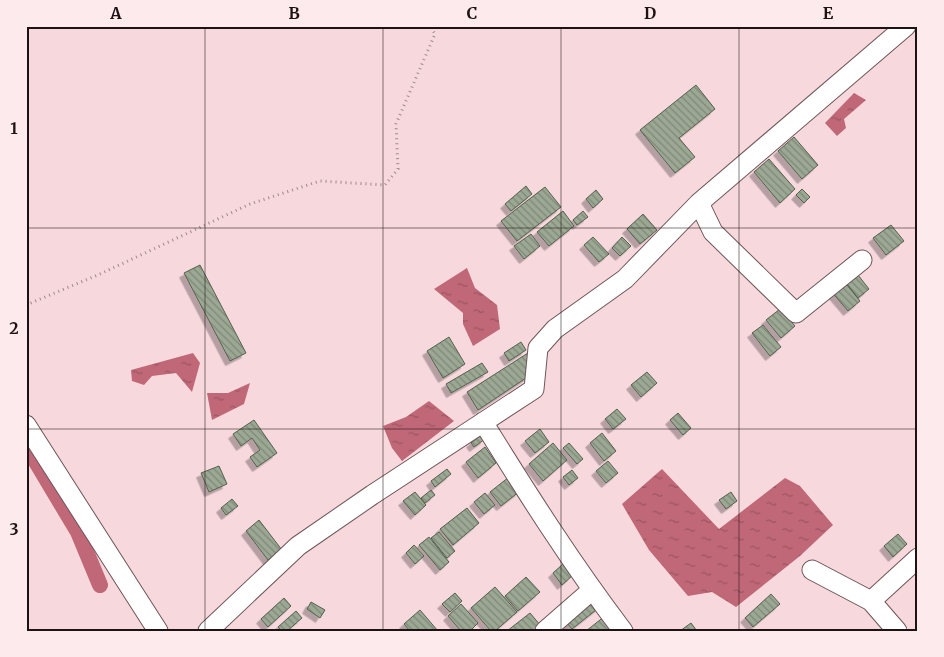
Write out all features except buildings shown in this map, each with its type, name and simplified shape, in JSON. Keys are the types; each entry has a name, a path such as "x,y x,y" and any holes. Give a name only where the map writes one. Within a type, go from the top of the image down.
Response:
{"street":[{"path":"208,631 298,546 534,389 538,348 555,329 625,279 700,203 906,26"},
{"path":"700,203 713,232 796,314 862,260"},
{"path":"483,422 539,512 592,590 623,631"},
{"path":"26,425 158,631"},
{"path":"871,601 918,558"},
{"path":"812,570 871,601 897,631"},
{"path":"545,631 592,590"}],"path":[{"path":"26,304 100,274 250,204 320,180 385,185 398,169 396,124 435,34 430,26"}],"water":[{"path":"854,93 866,100 844,119 846,128 837,136 825,123"},
{"path":"467,268 475,288 497,305 500,329 473,346 463,324 463,313 434,289"},
{"path":"193,353 200,363 192,392 176,373 152,376 144,385 132,381 131,370"},
{"path":"250,383 244,404 212,420 207,393 228,393"},
{"path":"429,401 454,421 402,461 392,448 383,426 406,417"},
{"path":"662,469 719,529 785,478 800,486 833,525 800,556 736,607 712,592 688,596 649,550 622,504"}],"waterway":[{"path":"26,445 78,532 100,585"}]}
